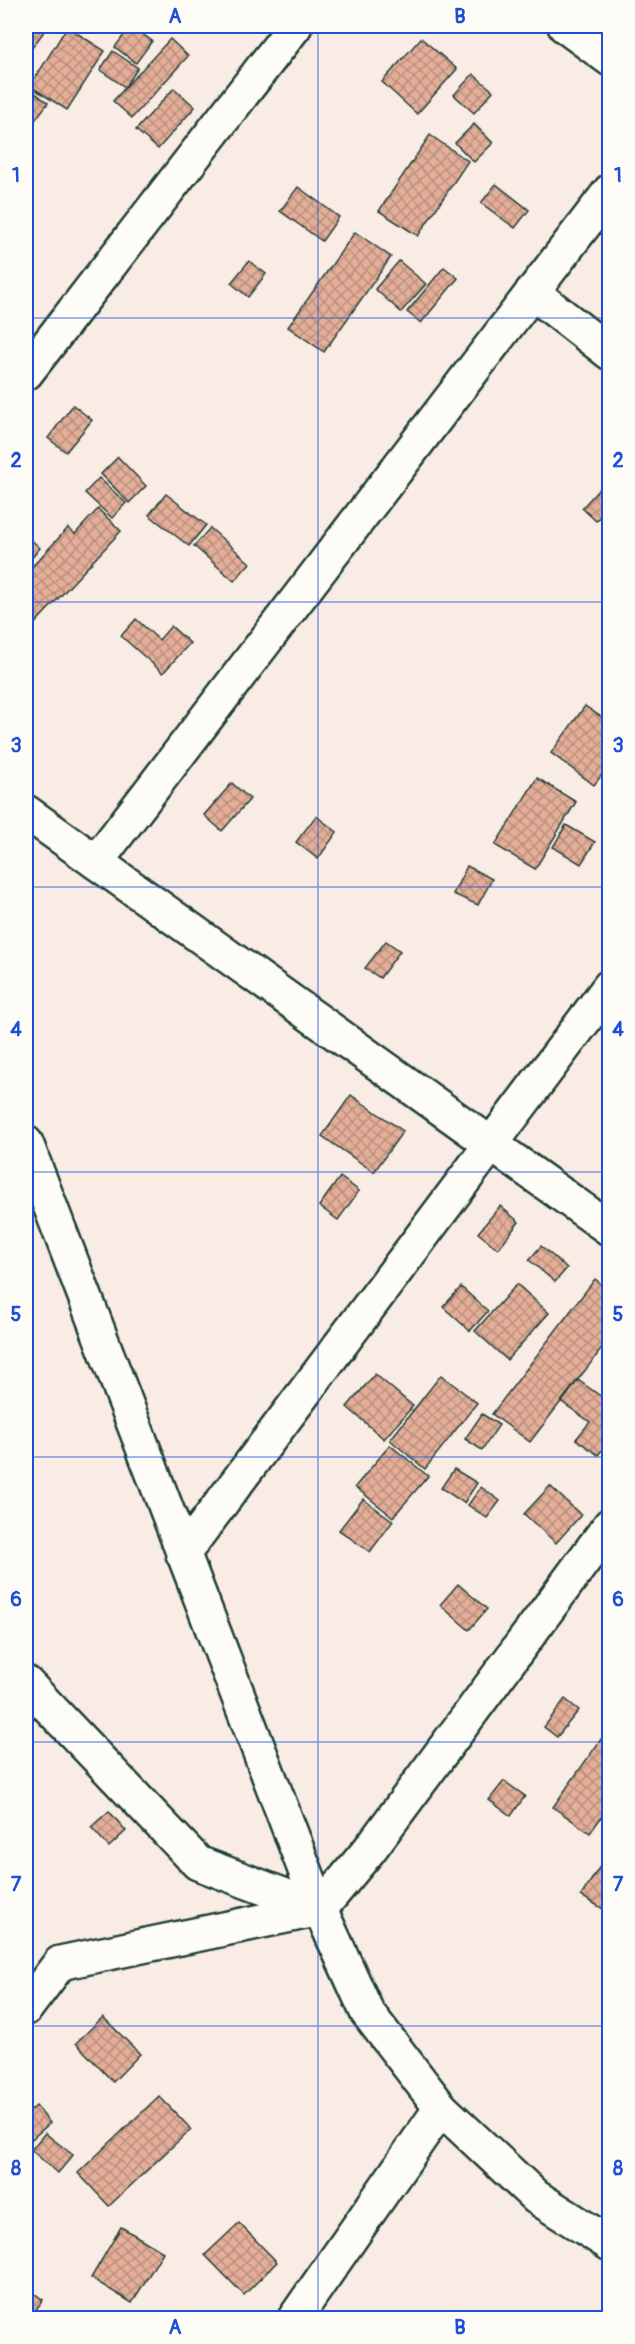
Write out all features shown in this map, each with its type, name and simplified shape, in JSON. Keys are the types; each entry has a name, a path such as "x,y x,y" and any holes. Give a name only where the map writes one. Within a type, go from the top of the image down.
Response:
{"street":[{"path":"26,373 295,26"},
{"path":"565,26 609,59"},
{"path":"96,862 609,191"},
{"path":"532,292 609,353"},
{"path":"26,812 609,1229"},
{"path":"183,1554 609,987"},
{"path":"26,1143 320,1909 367,2012 441,2108 536,2196 609,2244"},
{"path":"26,2008 60,1963 320,1909 370,1849 609,1525"},
{"path":"26,1683 198,1863 320,1909"},
{"path":"295,2319 441,2108"}],"building":[{"path":"26,26 48,26 26,56"},
{"path":"131,26 152,41 136,63 115,47"},
{"path":"67,27 105,51 67,110 30,86"},
{"path":"421,38 457,69 417,114 382,82"},
{"path":"170,39 188,56 132,118 113,101"},
{"path":"113,51 138,68 125,87 100,70"},
{"path":"473,74 493,91 474,113 454,95"},
{"path":"29,88 48,103 29,128 26,126 26,93"},
{"path":"174,88 195,107 158,149 136,130"},
{"path":"474,124 493,143 474,162 455,143"},
{"path":"430,135 468,161 418,236 379,211"},
{"path":"496,184 529,210 515,228 481,203"},
{"path":"298,187 339,217 322,241 280,211"},
{"path":"355,232 391,257 324,352 288,327"},
{"path":"249,261 266,274 248,297 231,283"},
{"path":"399,261 426,284 401,312 375,289"},
{"path":"444,267 458,278 421,323 407,312"},
{"path":"73,405 92,420 66,452 48,438"},
{"path":"118,457 146,486 129,503 101,474"},
{"path":"99,478 126,503 112,518 85,493"},
{"path":"600,488 610,497 610,506 596,521 582,508"},
{"path":"166,494 206,525 189,546 149,515"},
{"path":"98,509 121,531 26,633 26,573 68,528 75,534"},
{"path":"210,528 250,563 234,581 194,546"},
{"path":"26,535 40,548 26,565"},
{"path":"136,619 159,640 171,626 190,643 163,673 121,636"},
{"path":"585,706 610,723 610,764 594,785 551,753"},
{"path":"537,778 576,802 535,869 495,845"},
{"path":"232,783 250,799 222,831 204,815"},
{"path":"316,816 337,832 318,859 296,842"},
{"path":"566,825 595,842 581,864 553,847"},
{"path":"467,866 492,879 478,905 453,894"},
{"path":"386,941 400,951 380,978 365,968"},
{"path":"351,1095 403,1131 374,1172 322,1136"},
{"path":"340,1177 359,1191 338,1220 319,1206"},
{"path":"500,1206 519,1222 498,1249 478,1233"},
{"path":"541,1246 567,1268 555,1282 529,1260"},
{"path":"595,1279 610,1291 610,1338 530,1442 492,1414"},
{"path":"517,1284 549,1313 507,1360 475,1331"},
{"path":"461,1287 488,1311 470,1331 443,1307"},
{"path":"375,1374 413,1406 384,1439 347,1407"},
{"path":"441,1375 477,1403 425,1469 390,1440"},
{"path":"578,1380 610,1403 610,1440 598,1455 576,1439 590,1422 562,1402"},
{"path":"482,1414 499,1425 482,1450 465,1439"},
{"path":"390,1445 428,1476 393,1517 355,1487"},
{"path":"454,1469 477,1483 464,1503 441,1488"},
{"path":"550,1486 581,1515 556,1543 524,1514"},
{"path":"481,1487 500,1501 487,1518 468,1505"},
{"path":"363,1499 393,1521 370,1552 339,1530"},
{"path":"458,1584 487,1609 469,1630 440,1605"},
{"path":"565,1699 579,1710 557,1737 544,1727"},
{"path":"609,1728 610,1805 590,1833 553,1807"},
{"path":"504,1781 525,1796 511,1816 489,1800"},
{"path":"109,1811 126,1831 109,1847 91,1827"},
{"path":"604,1860 610,1863 610,1913 581,1896"},
{"path":"103,2017 140,2054 113,2082 76,2043"},
{"path":"159,2096 191,2129 109,2206 78,2173"},
{"path":"36,2106 50,2123 26,2144 26,2115"},
{"path":"45,2133 73,2155 58,2173 31,2150"},
{"path":"239,2223 277,2262 244,2295 205,2255"},
{"path":"121,2227 163,2252 132,2303 91,2278"},
{"path":"26,2287 43,2300 30,2318 26,2318"}]}
